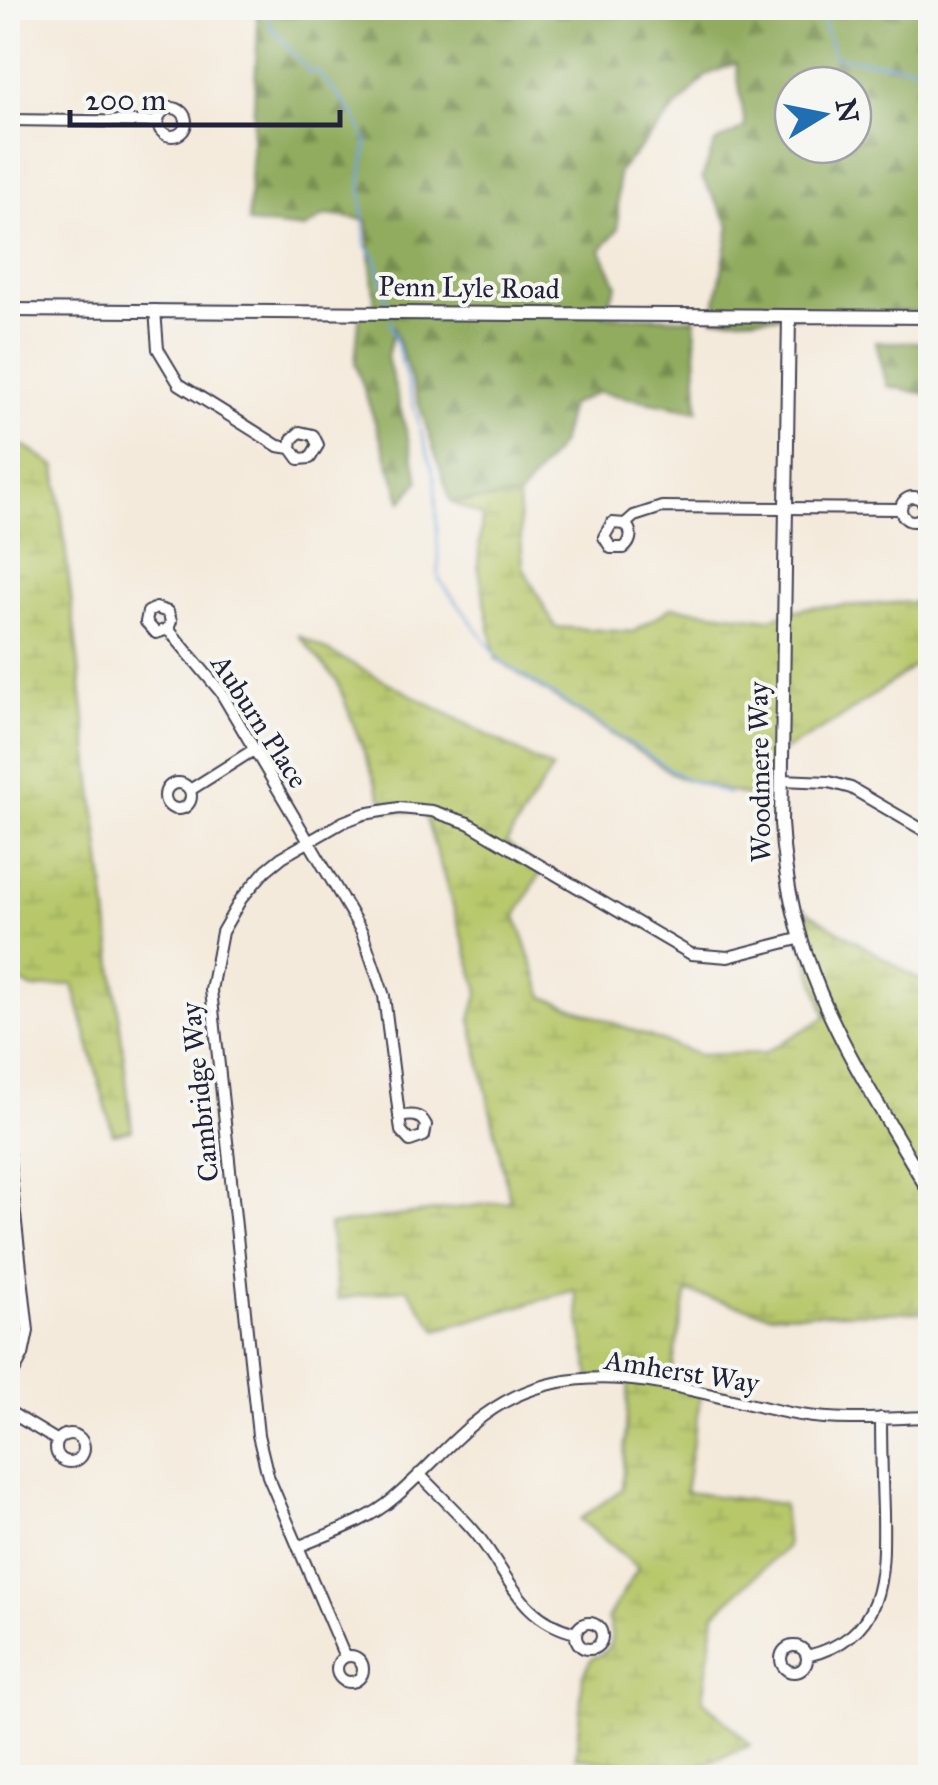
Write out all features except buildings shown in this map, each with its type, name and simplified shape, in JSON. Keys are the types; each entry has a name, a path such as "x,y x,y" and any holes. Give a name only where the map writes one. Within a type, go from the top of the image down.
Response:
{"main road":[{"path":"868,1778 930,1776"}],"street":[{"path":"8,120 158,122"},
{"name":"Penn Lyle Road","path":"8,310 930,317"},
{"path":"156,310 158,349 178,384 278,446 291,448"},
{"name":"Woodmere Way","path":"788,316 783,858 798,939 836,1031 930,1193"},
{"path":"625,524 634,516 662,507 900,508"},
{"name":"Auburn Place","path":"168,629 220,691 362,932 384,996 399,1117"},
{"path":"190,790 255,749"},
{"path":"781,780 829,782 852,788 930,834"},
{"name":"Cambridge Way","path":"345,1657 268,1476 258,1435 211,990 216,952 240,898 266,870 309,841 364,814 399,808 432,811 468,823 691,954 728,958 798,939"},
{"path":"8,1152 28,1331 23,1355 8,1383"},
{"name":"Amherst Way","path":"298,1547 376,1512 464,1430 500,1404 540,1387 584,1378 648,1382 812,1416 930,1417"},
{"path":"8,1410 58,1441"},
{"path":"808,1656 832,1648 855,1632 878,1596 884,1569 881,1418"},
{"path":"419,1474 473,1530 520,1602 542,1620 576,1633"}],"green space":[{"path":"256,8 836,8 839,14 844,8 919,8 930,38 930,311 713,319 730,225 702,178 715,143 745,127 736,63 707,75 618,172 618,229 601,250 617,285 603,315 695,319 698,411 598,392 570,405 560,445 518,498 451,502 394,328 387,357 419,481 402,502 355,363 360,310 375,308 367,220 326,215 305,229 248,223"},
{"path":"876,342 930,342 930,395 887,386"},
{"path":"25,446 56,467 132,1130 113,1134 73,984 32,989 8,974 8,449"},
{"path":"518,498 523,567 555,627 633,632 672,607 768,619 805,608 930,601 930,655 838,720 774,756 762,800 678,777 496,659 478,565 482,516 451,502"},
{"path":"298,635 552,769 506,843 542,870 516,916 544,997 699,1055 764,1053 826,1017 790,901 923,982 930,982 930,1180 926,1186 930,1198 930,1312 769,1314 687,1292 669,1384 701,1392 685,1492 783,1504 787,1547 715,1613 703,1700 751,1745 683,1773 576,1757 583,1674 592,1658 608,1648 611,1632 607,1619 638,1568 580,1519 622,1489 629,1378 590,1379 575,1290 437,1330 407,1288 338,1299 329,1225 510,1201 471,1019 479,991 424,812 386,810 337,681"}],"waterway":[{"path":"268,8 269,24 309,72 317,71 355,116 367,141 361,183 365,244 376,259 387,302"},
{"path":"818,8 835,57 924,68"},
{"path":"390,321 435,480 439,579 502,662 684,778 728,794"}]}
